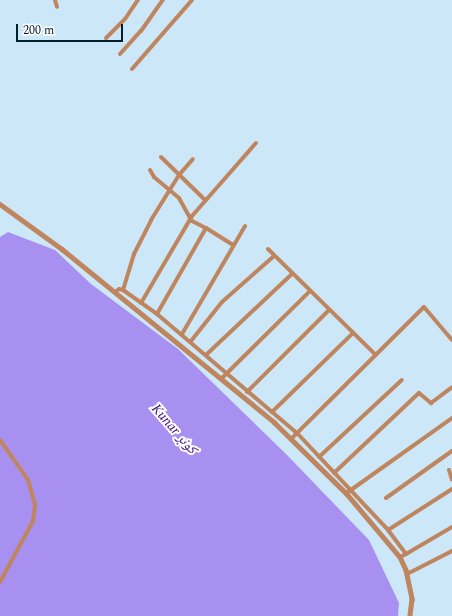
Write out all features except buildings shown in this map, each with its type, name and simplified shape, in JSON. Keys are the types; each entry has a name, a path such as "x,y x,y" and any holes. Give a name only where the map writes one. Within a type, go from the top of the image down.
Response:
{"street":[{"path":"55,0 57,7"},
{"path":"106,38 125,19 138,0"},
{"path":"120,54 141,31 163,0"},
{"path":"132,69 192,0"},
{"path":"141,303 192,216 256,143"},
{"path":"162,157 205,200"},
{"path":"123,290 134,254 151,220 179,175 193,159"},
{"path":"150,170 154,177 171,190 192,216 192,221 233,245"},
{"path":"0,204 115,292 291,439 388,530 406,554"},
{"path":"182,334 245,226"},
{"path":"157,314 206,228"},
{"path":"268,249 376,355"},
{"path":"191,341 222,302 274,256"},
{"path":"207,354 292,274"},
{"path":"115,292 119,289 123,290 191,341 247,392 297,433 319,456 400,557 407,574 412,599 410,616"},
{"path":"221,379 310,291"},
{"path":"291,439 424,307 452,340"},
{"path":"247,392 329,310"},
{"path":"272,412 353,333"},
{"path":"319,456 402,380"},
{"path":"334,473 419,393 431,403 452,387"},
{"path":"348,492 452,418"},
{"path":"0,440 28,480 35,505 33,521 0,582"},
{"path":"386,498 452,451"},
{"path":"449,470 452,480"},
{"path":"388,530 452,489"},
{"path":"400,557 452,527"},
{"path":"407,574 452,551"}],"water":[{"name":"Kunar کونړ","path":"8,232 55,250 91,284 178,349 286,454 369,540 399,603 398,616 0,616 0,237"}]}
